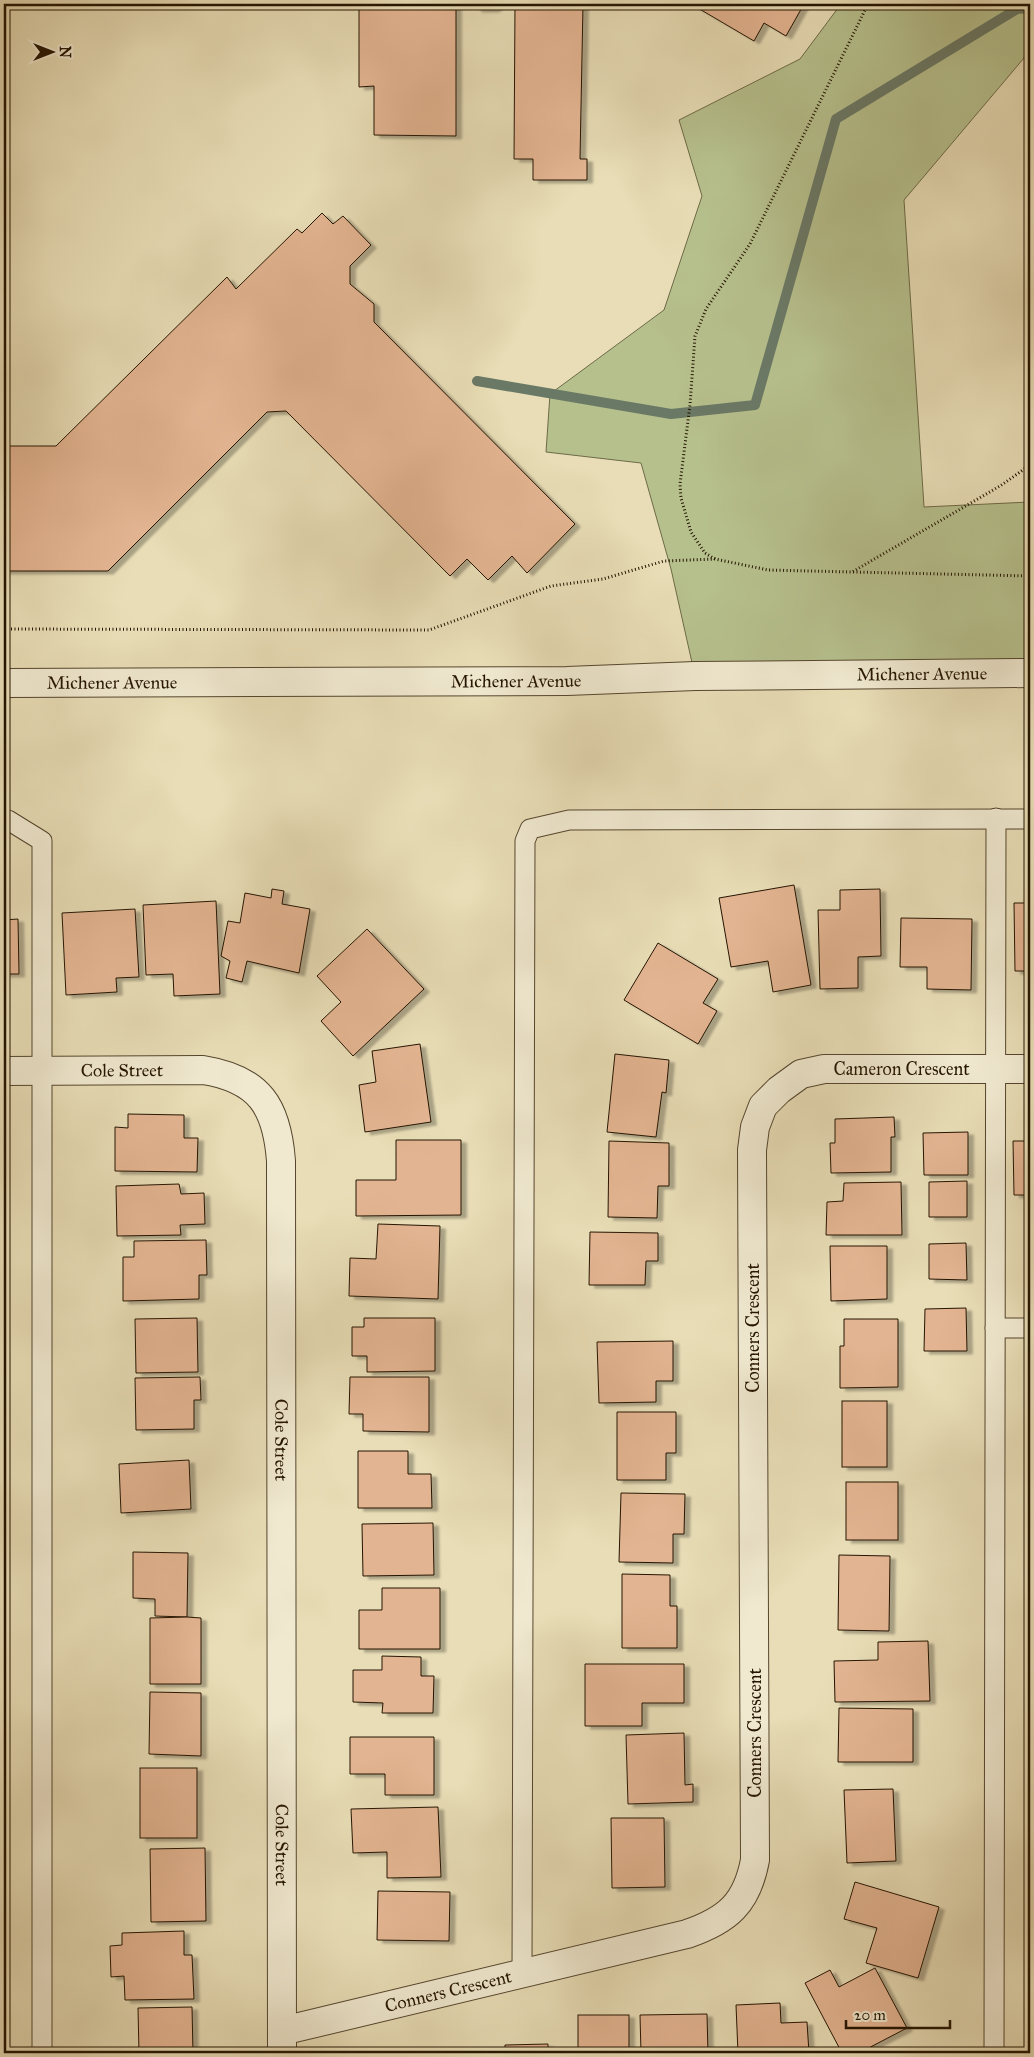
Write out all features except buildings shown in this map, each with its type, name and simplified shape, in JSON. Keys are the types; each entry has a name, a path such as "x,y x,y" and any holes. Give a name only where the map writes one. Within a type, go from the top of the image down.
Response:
{"street":[{"name":"Michener Avenue","path":"4,683 567,681 695,676 1030,673"},
{"name":"Cameron Crescent","path":"778,1090 800,1074 824,1069 1030,1070"},
{"name":"Cole Street","path":"4,1071 204,1070 220,1073 243,1082 255,1091 267,1104 276,1124 281,1161 282,2042"},
{"name":"Conners Crescent","path":"282,2042 522,1974 686,1934 710,1926 729,1913 742,1898 752,1877 755,1860 752,1150 755,1127 763,1106 778,1090"}],"lane":[{"path":"994,2053 996,1328 994,1070 996,818"},
{"path":"522,1974 524,841 530,829 568,820 1030,819"},
{"path":"4,820 8,820 42,841 42,2053"},
{"path":"996,1328 1030,1328"}],"path":[{"path":"716,559 705,553 691,532 681,498 680,484 690,405 695,336 706,308 750,244 868,4"},
{"path":"852,572 1000,486 1030,465"},
{"path":"4,629 429,630 551,586 603,579 664,561 716,559 768,570 1030,576"}],"green space":[{"path":"841,4 1030,4 1030,32 1024,58 904,200 924,507 1030,502 1030,673 695,676 671,569 641,463 546,452 550,394 664,310 702,196 679,120 800,59"}],"waterway":[{"path":"477,381 671,414 755,405 836,119 1017,9 1030,8"}]}
